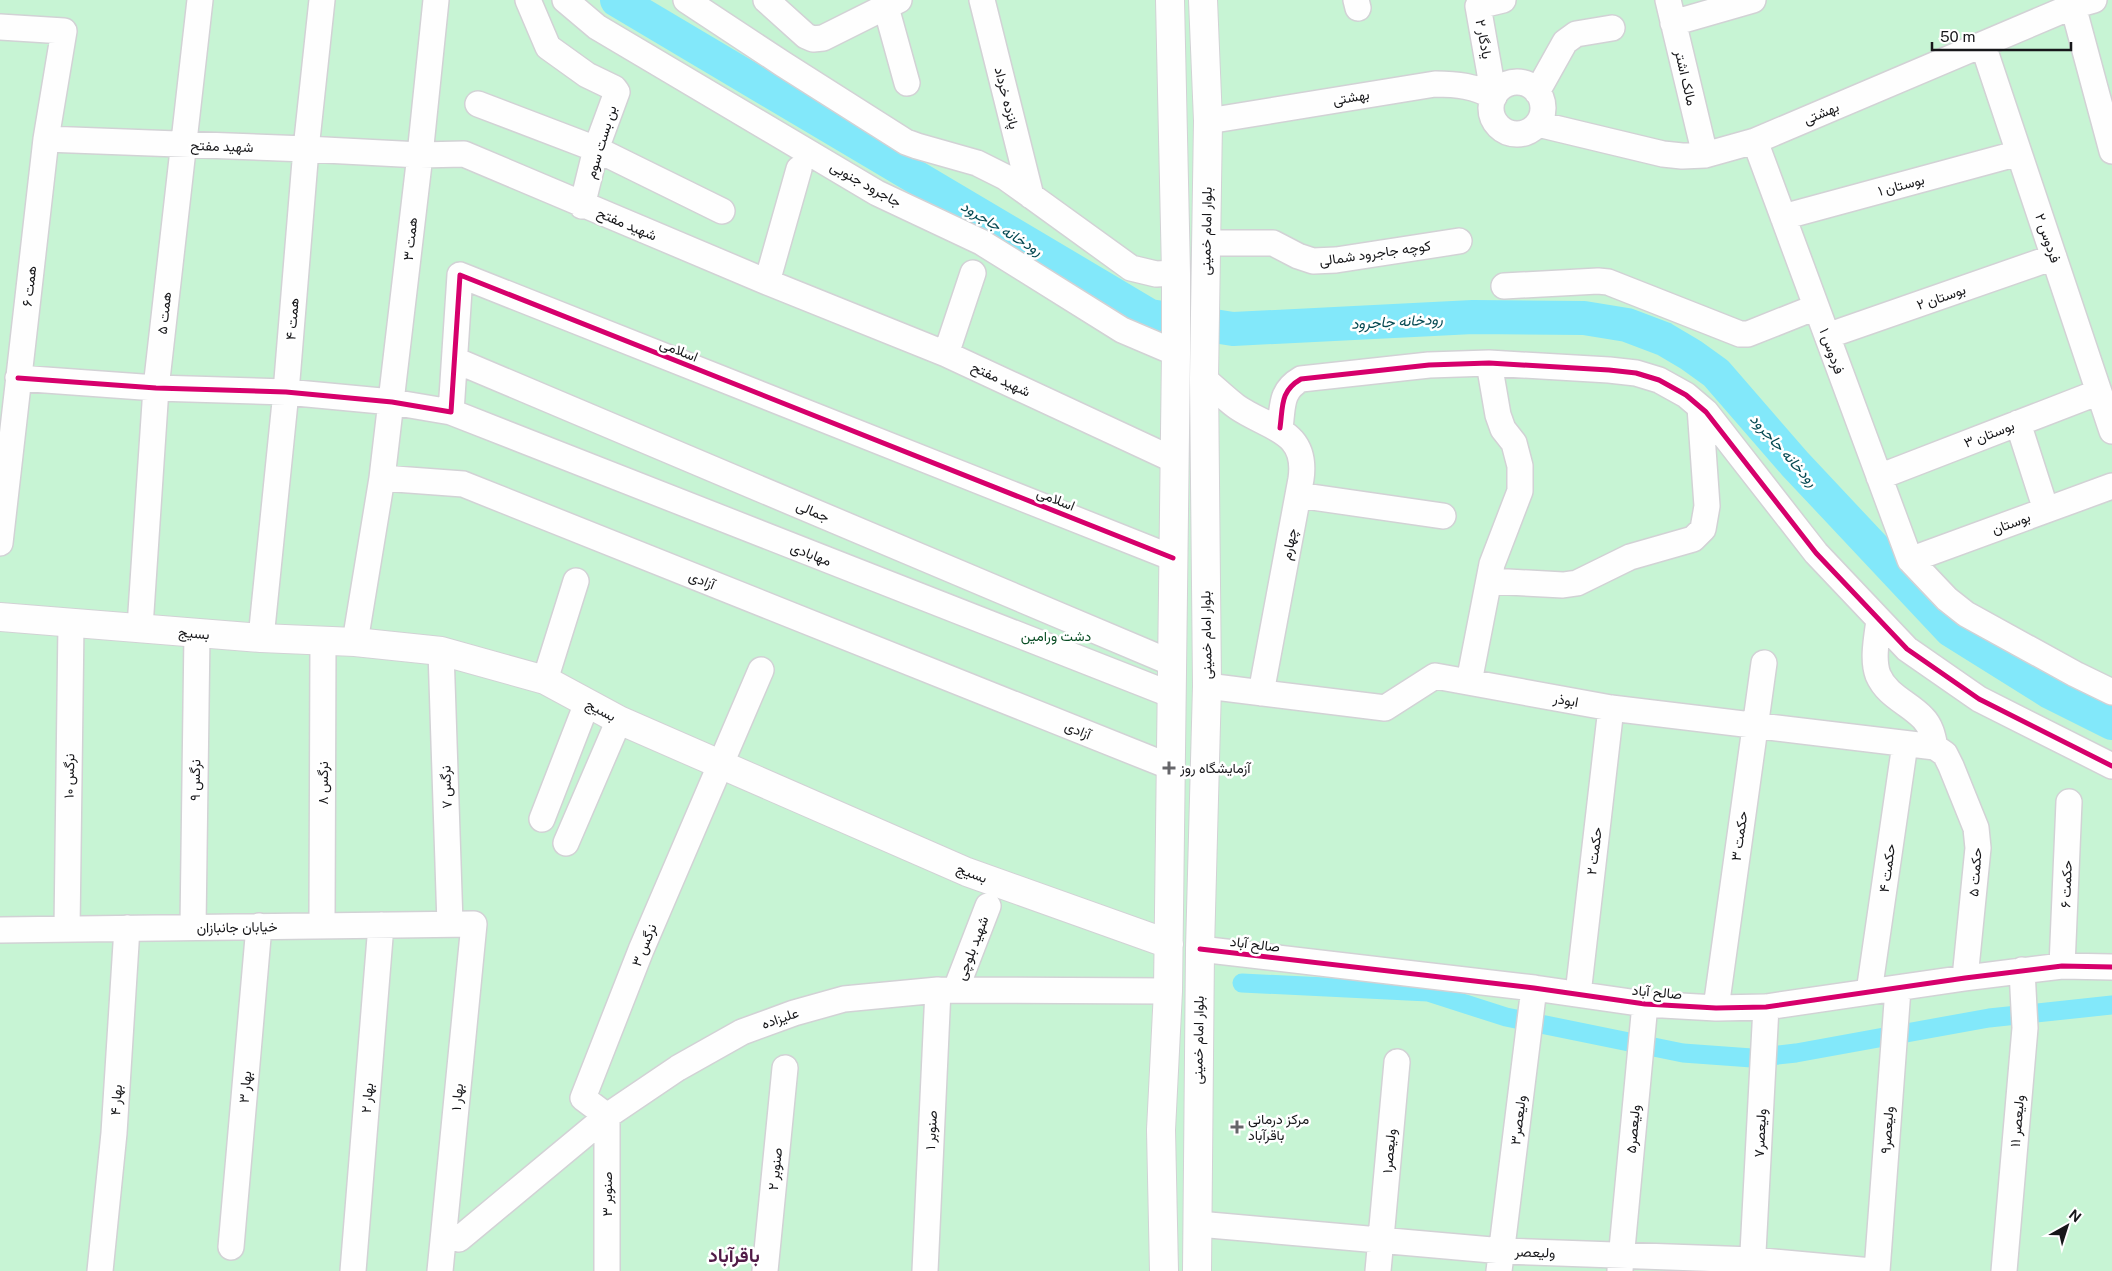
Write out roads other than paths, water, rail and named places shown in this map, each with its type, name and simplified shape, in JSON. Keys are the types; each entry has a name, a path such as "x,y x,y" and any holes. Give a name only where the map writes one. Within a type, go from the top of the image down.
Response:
{"main road":[{"path":"1164,1271 1162,1130 1169,944 1176,361 1170,0"},
{"name":"بلوار امام خمینی","path":"1197,1271 1200,949 1207,686 1204,379 1208,121 1203,0"},
{"name":"بسیج","path":"0,617 261,638 355,642 441,651 545,680 619,720 720,765 770,784 967,872 1169,944"}],"street":[{"name":"همت ۵","path":"140,627 156,388 182,145 200,0"},
{"name":"همت ۴","path":"261,638 286,392 306,149 322,0"},
{"name":"همت ۳","path":"382,478 420,155 436,0"},
{"name":"بن بست سوم","path":"528,0 548,47 587,75 614,88 617,92 596,149 582,206"},
{"name":"جاجرود جنوبی","path":"565,0 597,27 877,193 981,242 1122,330 1176,361"},
{"path":"686,0 782,64 906,142 977,163 1004,178 1131,268 1156,274 1176,273"},
{"path":"766,0 813,40 823,38 890,2 907,83"},
{"name":"پانزده خرداد","path":"982,0 1031,196"},
{"name":"یادگار ۲","path":"1494,97 1478,6 1503,0"},
{"path":"1671,12 1753,0"},
{"path":"2083,3 2112,151"},
{"name":"بهشتی","path":"1538,124 1663,154 1705,155 1755,141 1983,45 2035,11 2083,3"},
{"name":"مالک اشتر","path":"1671,12 1705,155"},
{"name":"همت ۶","path":"0,27 64,31 46,139 0,543"},
{"path":"1537,92 1565,42 1576,34 1612,28"},
{"name":"فردوس ۲","path":"1983,45 2112,430"},
{"path":"1514,82 1531,86 1537,92 1543,108 1538,124 1524,134 1507,133 1500,128 1491,113 1494,97 1506,85 1514,82"},
{"name":"بهشتی","path":"1208,121 1435,84 1454,84 1480,89 1494,97"},
{"path":"478,104 596,149 722,211"},
{"name":"شهید مفتح","path":"46,139 420,155 464,154 582,206 946,354 1174,460"},
{"name":"فردوس ۱","path":"1755,141 1910,560"},
{"name":"بوستان ۱","path":"1783,217 2019,153"},
{"path":"767,282 799,169"},
{"name":"کوچه جاجرود شمالی","path":"1206,243 1273,243 1298,256 1313,261 1336,260 1459,241"},
{"name":"بوستان ۲","path":"1827,336 2054,257"},
{"path":"946,354 973,273"},
{"name":"اسلامی","path":"451,412 460,275 1173,558"},
{"path":"1504,286 1608,282 1740,334 1748,334 1816,307"},
{"name":"جمالی","path":"455,360 1172,662"},
{"path":"1469,682 1492,564 1520,491 1520,466 1514,442 1503,429 1498,415 1489,363"},
{"path":"1280,428 1284,393 1292,384 1301,380 1429,365 1489,363 1636,373 1659,380 1686,395 1706,412 1816,554 1907,649 1979,699 2112,766"},
{"path":"18,378 156,388 286,392 392,402 451,412"},
{"name":"چهارم","path":"1204,379 1238,407 1280,428 1296,445 1302,460 1298,495 1261,693"},
{"name":"بوستان ۳","path":"1879,477 2099,392"},
{"path":"1489,580 1562,586 1578,583 1630,557 1693,539 1703,528 1707,506 1700,407"},
{"name":"مهابادی","path":"451,412 1172,695"},
{"path":"2018,423 2046,510"},
{"path":"355,642 382,478"},
{"name":"آزادی","path":"382,478 463,484 1171,767"},
{"name":"بوستان","path":"1910,560 2112,486"},
{"path":"1298,495 1443,516"},
{"path":"1910,560 1946,600 1966,614 2075,674 2112,692"},
{"path":"545,680 576,581"},
{"path":"1879,620 1876,659 1878,675 1891,693 1924,719 1932,732 1935,747"},
{"name":"نرگس ۱۰","path":"67,929 71,623"},
{"name":"نرگس ۹","path":"193,927 196,633"},
{"name":"نرگس ۸","path":"322,926 323,641"},
{"name":"نرگس ۷","path":"441,651 462,924"},
{"name":"حکمت ۳","path":"1716,1008 1764,663"},
{"path":"720,765 761,670"},
{"name":"ابوذر","path":"1207,686 1385,708 1435,676 1611,708 1935,747"},
{"path":"542,819 587,703"},
{"name":"حکمت ۲","path":"1578,994 1611,708"},
{"path":"566,843 619,720"},
{"name":"حکمت ۴","path":"1868,992 1905,744"},
{"name":"حکمت ۵","path":"1935,747 1945,754 1976,828 1978,848 1966,978"},
{"name":"نرگس ۳","path":"607,1116 583,1098 641,950 720,765"},
{"name":"حکمت ۶","path":"2062,966 2069,802"},
{"name":"شهید بلوچی","path":"947,990 988,906"},
{"name":"خیابان جانبازان","path":"0,933 67,929 462,924"},
{"name":"بهار ۱","path":"440,1271 462,924"},
{"name":"بهار ۲","path":"353,1271 381,925"},
{"name":"بهار ۳","path":"230,1248 259,926"},
{"name":"بهار ۴","path":"100,1271 114,1134 127,928"},
{"name":"صالح آباد","path":"1200,949 1534,988 1645,1004 1716,1008 1766,1007 2022,970 2062,966 2112,967"},
{"name":"ولیعصر ۱۱","path":"2004,1271 2025,1016 2022,970"},
{"name":"ولیعصر۳","path":"1501,1261 1534,988"},
{"name":"ولیعصر۹","path":"1877,1271 1898,988"},
{"name":"علیزاده","path":"460,1239 607,1116 678,1068 742,1032 794,1012 844,999 947,990 1168,991"},
{"name":"صنوبر ۱","path":"925,1271 947,990"},
{"name":"ولیعصر۵","path":"1620,1263 1645,1004"},
{"name":"ولیعصر۷","path":"1752,1266 1766,1007"},
{"name":"ولیعصر۱","path":"1378,1271 1397,1062"},
{"name":"صنوبر ۲","path":"765,1271 785,1068"},
{"name":"صنوبر ۳","path":"607,1116 607,1271"},
{"name":"ولیعصر","path":"1198,1224 1381,1241 1501,1261 1752,1266 1872,1271"}],"waterway":[{"name":"رودخانه جاجرود","path":"617,0 1150,316 1233,329 1473,317 1584,318 1627,325 1664,339 1716,373 1795,464 1951,630 2050,692 2112,723"},
{"path":"1242,983 1428,992 1506,1017 1683,1053 1752,1058 1796,1053 1989,1018 2112,1005"}],"place":[{"name":"آزمایشگاه روز","path":"1169,768"},
{"name":"مرکز درمانی باقرآباد","path":"1237,1127"}],"district":[{"name":"باقرآباد","path":"734,1255"}],"park label":[{"name":"دشت ورامین","path":"1056,636"}]}
